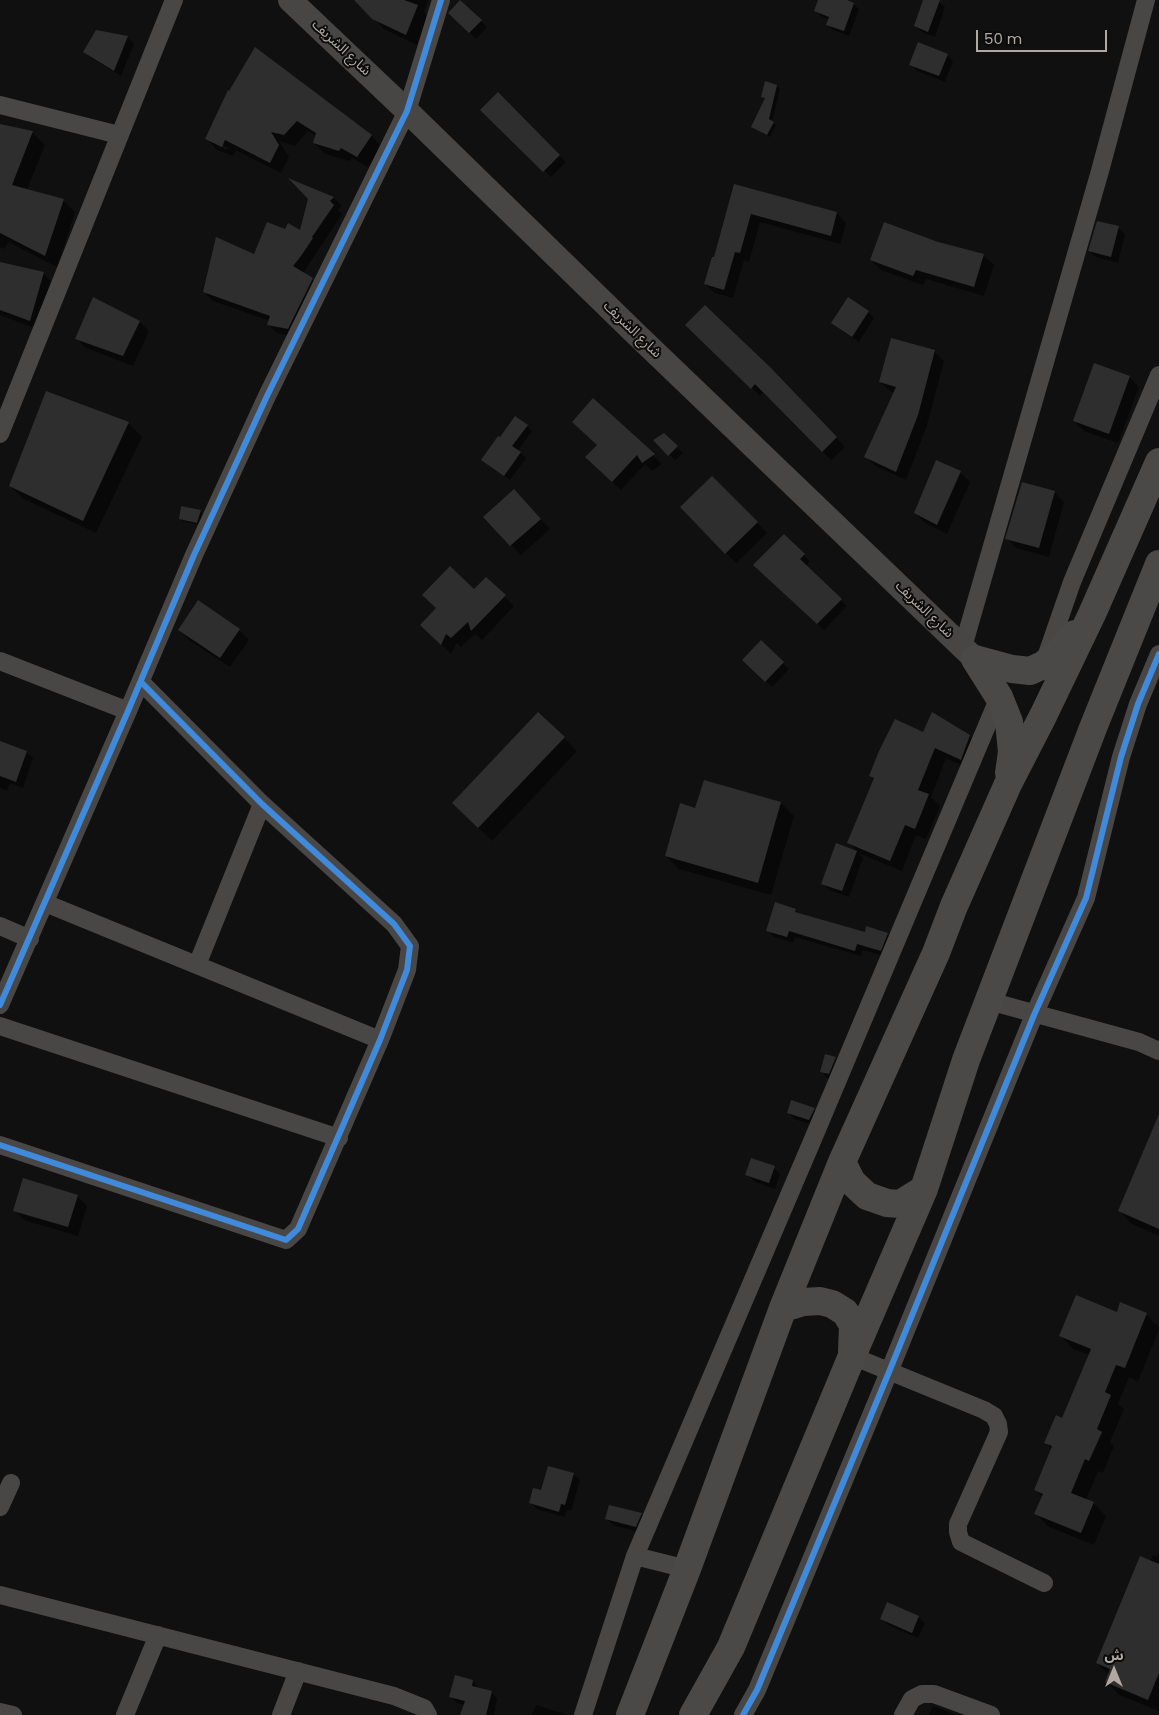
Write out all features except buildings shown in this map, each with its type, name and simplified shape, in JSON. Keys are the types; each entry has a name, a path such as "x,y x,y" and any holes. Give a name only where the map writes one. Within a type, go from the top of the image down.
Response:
{"highway":[{"path":"630,1715 687,1569 783,1308 842,1162 936,954 954,906 1008,784 1092,614 1159,462"},
{"path":"694,1715 731,1647 924,1189 966,1060 1093,728 1159,564"},
{"path":"969,653 1012,669 1030,671 1043,665 1055,656 1092,614"},
{"path":"969,653 999,697 1009,722 1012,736 1012,752 1008,784"},
{"path":"842,1162 852,1182 867,1196 887,1203 900,1204 924,1189"},
{"path":"783,1308 803,1302 820,1301 832,1304 845,1312 853,1325 852,1356"}],"main road":[{"name":"شارع الشريف","path":"290,0 407,111 636,335 969,653"}],"street":[{"path":"0,434 6,400 120,135 174,0"},
{"path":"0,1005 141,682 194,555 263,405 407,111 441,0"},
{"path":"969,653 1146,0"},
{"path":"0,105 120,135"},
{"path":"1043,665 1072,582 1159,375"},
{"path":"743,1715 760,1681 889,1372 1034,1014 1086,898 1121,757 1138,704 1159,654"},
{"path":"0,661 128,711"},
{"path":"0,1145 286,1240 298,1229 380,1040 406,970 410,946 394,924 262,804 141,682"},
{"path":"583,1715 635,1556 810,1148 999,697"},
{"path":"197,965 262,804"},
{"path":"45,903 380,1040"},
{"path":"0,926 30,938"},
{"path":"989,1001 1131,1040 1159,1051"},
{"path":"0,1026 338,1138"},
{"path":"852,1356 984,1410 994,1416 998,1424 998,1432 958,1524 958,1532 961,1542 1044,1583"},
{"path":"0,1507 11,1483"},
{"path":"635,1556 687,1569"},
{"path":"0,1596 298,1670 394,1696 424,1708 428,1715"},
{"path":"125,1715 158,1635"},
{"path":"281,1715 298,1670"},
{"path":"903,1715 912,1699 922,1694 934,1694 991,1715"},
{"path":"0,1712 13,1715"}],"cycle path":[{"path":"0,1005 194,555 267,396 407,111 441,0"},
{"path":"743,1715 757,1690 1034,1015 1086,898 1121,757 1138,704 1159,654"},
{"path":"0,1145 286,1240 298,1229 380,1040 407,970 410,946 394,924 262,804 141,682"}]}
